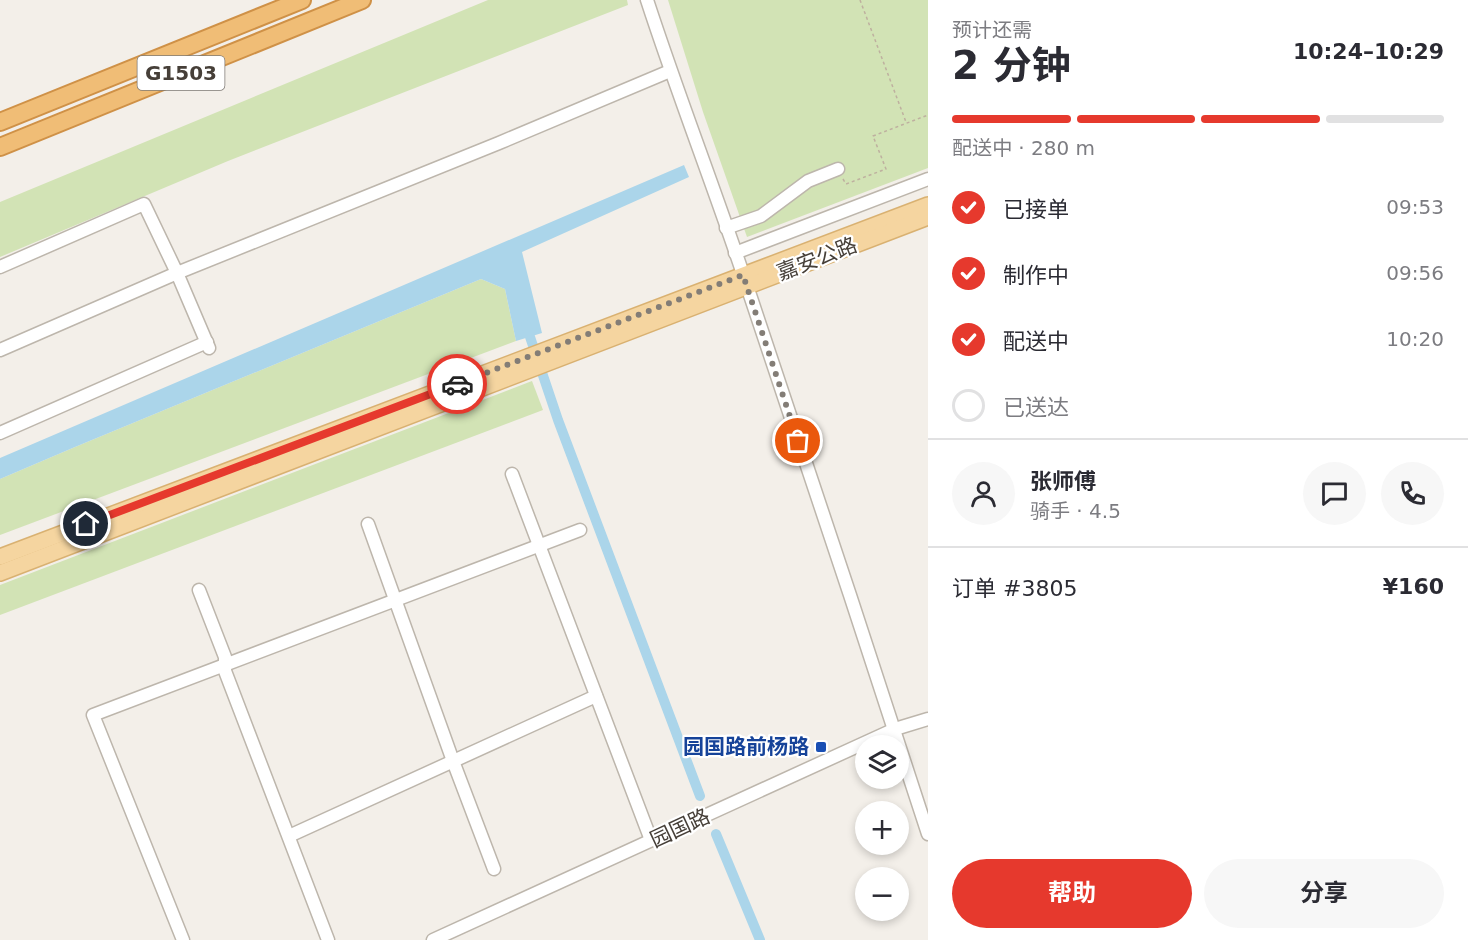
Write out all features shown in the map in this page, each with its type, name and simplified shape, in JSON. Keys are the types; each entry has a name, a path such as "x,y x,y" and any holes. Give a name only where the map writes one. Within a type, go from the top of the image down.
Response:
{"highway":[{"name":"G1503","path":"0,122 302,0"},
{"name":"G1503","path":"0,147 362,0"}],"main road":[{"name":"嘉安公路","path":"0,573 520,366 745,280 928,205"},
{"name":"嘉安公路","path":"745,280 928,217"},
{"name":"嘉安公路","path":"0,557 520,366"}],"street":[{"path":"647,0 745,280 928,834"},
{"path":"0,350 177,273 670,71"},
{"path":"726,228 760,216 808,181 838,169"},
{"path":"735,253 928,179"},
{"path":"0,267 144,204 208,345 0,433"},
{"path":"512,474 651,840"},
{"path":"368,524 494,869"},
{"path":"183,940 93,715 580,530"},
{"path":"199,590 225,657 225,671 328,940"},
{"path":"289,836 596,696"},
{"name":"园国路","path":"433,940 895,729 928,719"}],"path":[{"path":"860,0 907,123"},
{"path":"838,169 846,184 886,169 873,136 928,115"}],"green space":[{"path":"488,0 627,0 628,5 228,161 0,257 0,202"},
{"path":"668,0 928,0 928,168 747,237 703,112"},
{"path":"481,279 505,289 516,341 0,535 0,479"},
{"path":"532,381 543,410 0,615 0,585"}],"water":[{"path":"684,165 689,177 522,252 542,333 516,341 505,289 481,279 0,479 0,458"}],"waterway":[{"path":"526,325 558,420 700,796"},
{"path":"716,834 760,940"}],"way so far":[{"path":"457,384 743,275 798,441"}],"place":[{"name":"园国路前杨路","path":"821,747"}],"route":[{"path":"86,524 457,384"}]}
